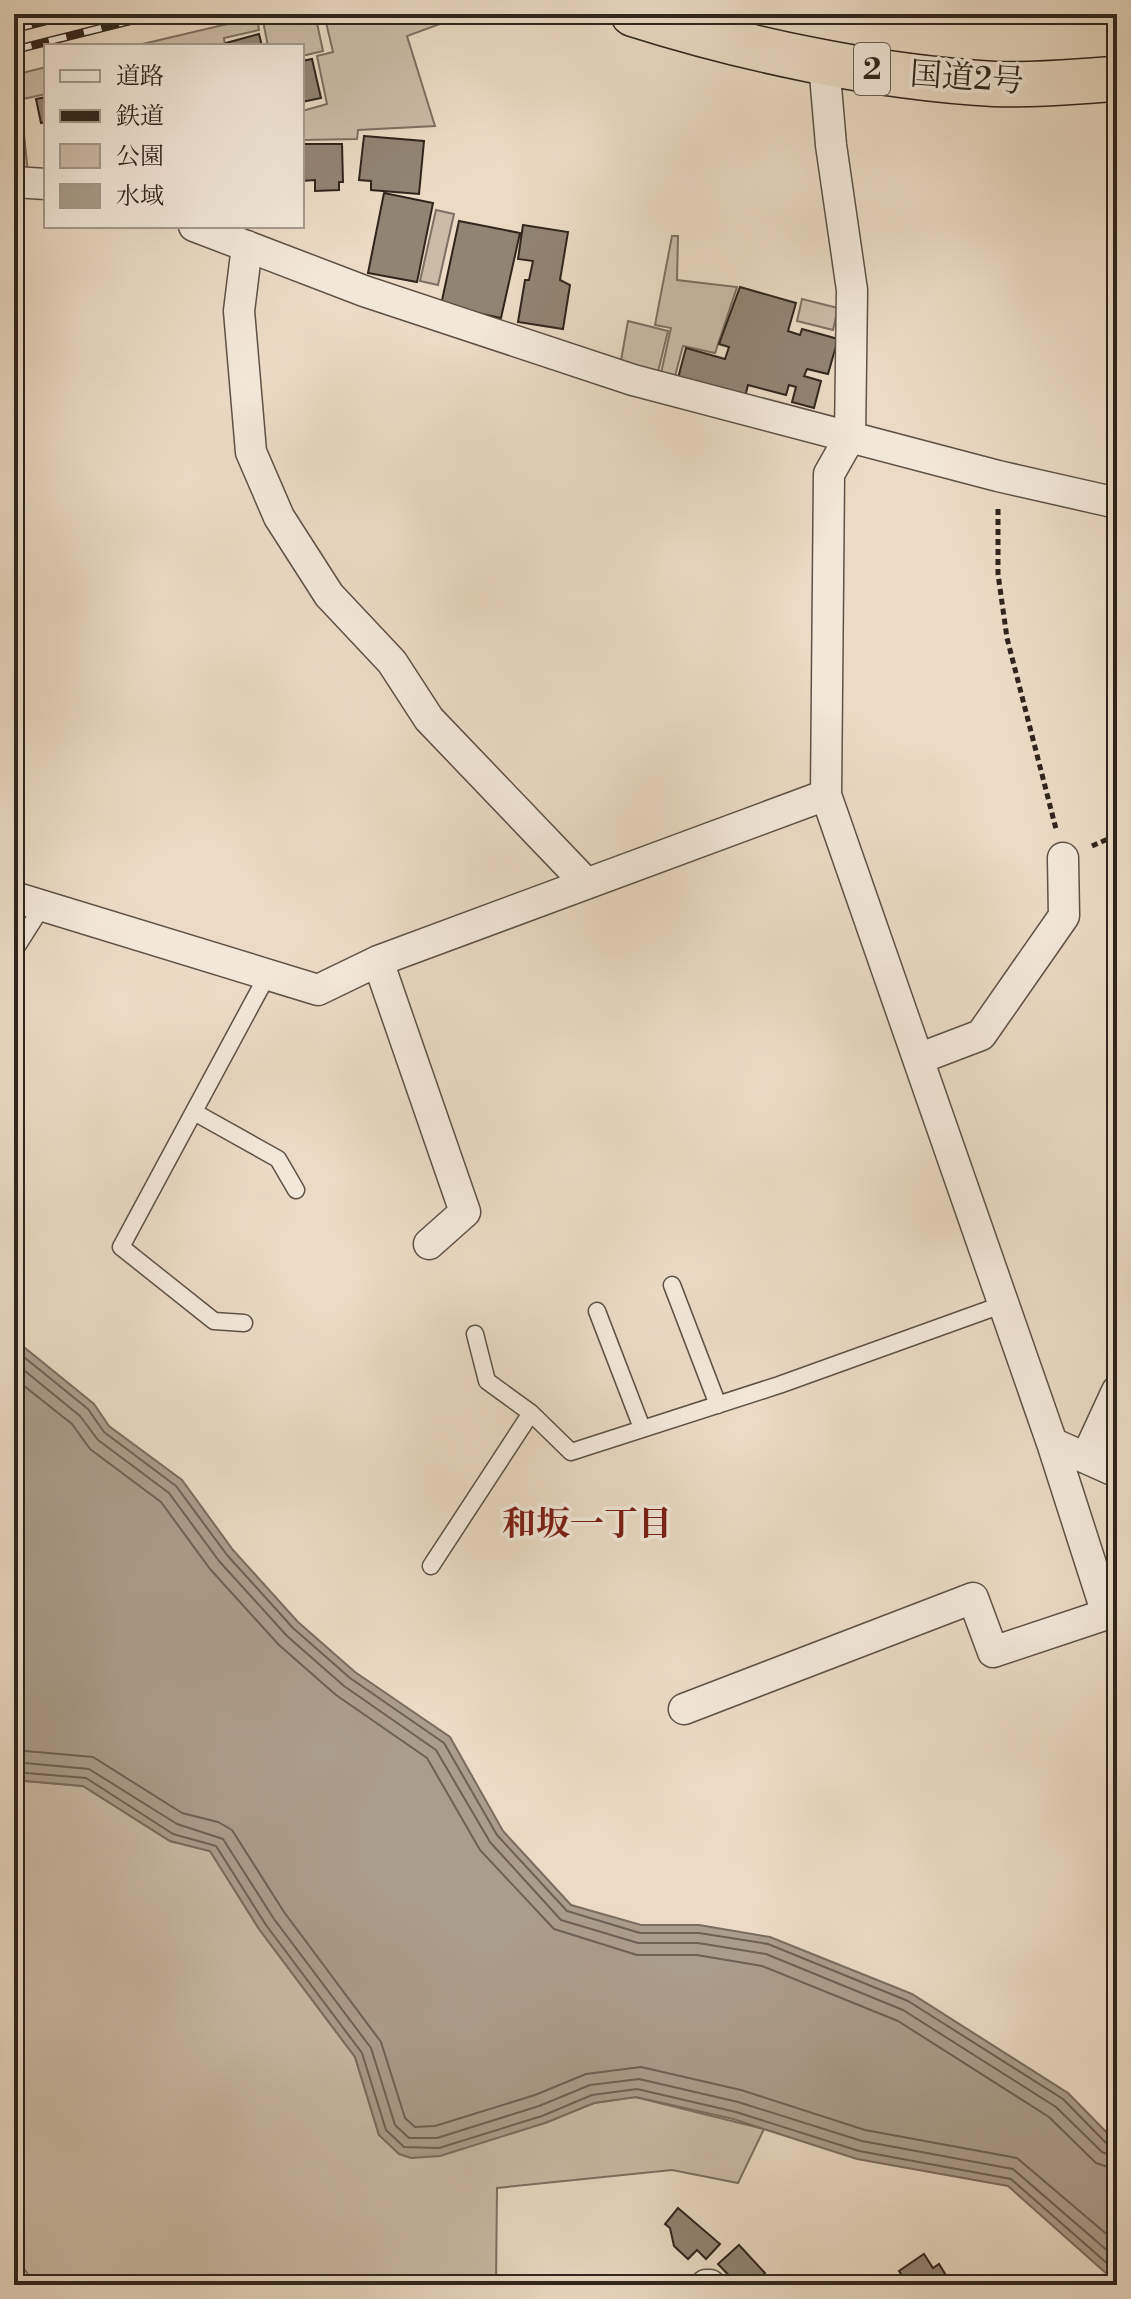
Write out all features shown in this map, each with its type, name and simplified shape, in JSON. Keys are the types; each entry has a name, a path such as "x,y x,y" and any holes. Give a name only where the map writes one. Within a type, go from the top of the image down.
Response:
{"highway":[{"name":"国道2号","path":"633,14 719,40 824,63 995,84 1117,79"}],"street":[{"path":"684,1709 973,1598 993,1652 1107,1614 1052,1443 826,795 829,474 850,437 852,290 834,173 824,63"},
{"path":"14,182 44,184"},
{"path":"202,228 246,239 364,291 633,380 998,476 1117,503"},
{"path":"246,239 239,311 251,452 279,517 329,595 392,662 429,719 585,882"},
{"path":"28,902 318,990 378,961 826,795"},
{"path":"918,1059 981,1035 1064,916 1063,858"},
{"path":"378,961 465,1212 429,1244"},
{"path":"1086,1458 1117,1391"},
{"path":"1052,1443 1117,1472"}],"lane":[{"path":"14,951 28,902"},
{"path":"244,1323 214,1321 121,1247 268,974"},
{"path":"194,1112 278,1159 296,1190"},
{"path":"672,1285 718,1405"},
{"path":"475,1334 487,1381 531,1413 571,1452 718,1405 1004,1304"},
{"path":"597,1311 642,1428"},
{"path":"431,1566 531,1413"}],"path":[{"path":"998,476 998,574 1007,638 1063,858 1117,835"}],"green space":[{"path":"295,14 315,14 323,51 304,56 304,44 268,44 263,21"},
{"path":"324,14 467,14 407,36 435,126 358,130 357,139 304,140 304,110 327,104 317,56 333,52"},
{"path":"257,17 259,30 224,38 225,44 142,44"},
{"path":"44,68 44,94 14,101 14,75"},
{"path":"21,104 28,174 14,173 14,105"},
{"path":"436,210 454,214 438,285 420,281"},
{"path":"672,236 678,236 677,280 737,287 715,353 683,346 675,376 661,373 671,328 655,325"},
{"path":"802,299 838,308 833,330 797,321"},
{"path":"628,321 668,331 657,376 620,366"},
{"path":"14,1780 83,1786 170,1841 210,1851 259,1929 355,2057 379,2135 545,2123 594,2103 635,2097 764,2129 738,2183 672,2170 497,2188 496,2285 36,2285 14,2255"}],"water":[{"path":"14,1339 94,1404 109,1426 182,1480 233,1550 298,1622 355,1672 450,1737 503,1831 571,1905 641,1925 699,1925 770,1937 912,1994 1068,2093 1117,2143 1117,2283 1008,2186 857,2159 733,2119 636,2097 594,2103 545,2123 440,2156 411,2158 399,2154 379,2135 355,2057 259,1929 210,1851 170,1841 83,1786 14,1780"}],"building":[{"path":"259,34 262,44 226,44"},
{"path":"312,59 321,98 304,102 304,61"},
{"path":"44,97 44,122 41,123 36,99"},
{"path":"364,136 424,141 419,194 371,190 371,181 359,180"},
{"path":"304,144 342,144 343,182 339,182 339,190 315,191 315,180 304,181"},
{"path":"384,193 433,203 417,282 368,273"},
{"path":"459,221 520,233 501,318 441,305"},
{"path":"523,225 568,232 560,280 570,285 563,329 518,322 525,280 529,280 533,261 518,259"},
{"path":"740,287 796,303 788,331 800,335 802,329 838,339 828,374 807,369 804,376 821,381 814,408 792,402 796,387 789,385 786,395 748,385 745,397 678,378 686,348 725,359 729,347 719,344"},
{"path":"678,2208 720,2244 706,2259 697,2250 688,2259 674,2246 670,2228 665,2224"},
{"path":"739,2245 765,2273 751,2285 738,2285 718,2264"},
{"path":"924,2254 933,2268 939,2264 952,2285 901,2285 895,2277 901,2274 899,2271"}],"railway":[{"path":"14,29 73,14"},
{"path":"14,50 157,14"}],"district":[{"name":"和坂一丁目","path":"587,1523"}]}
